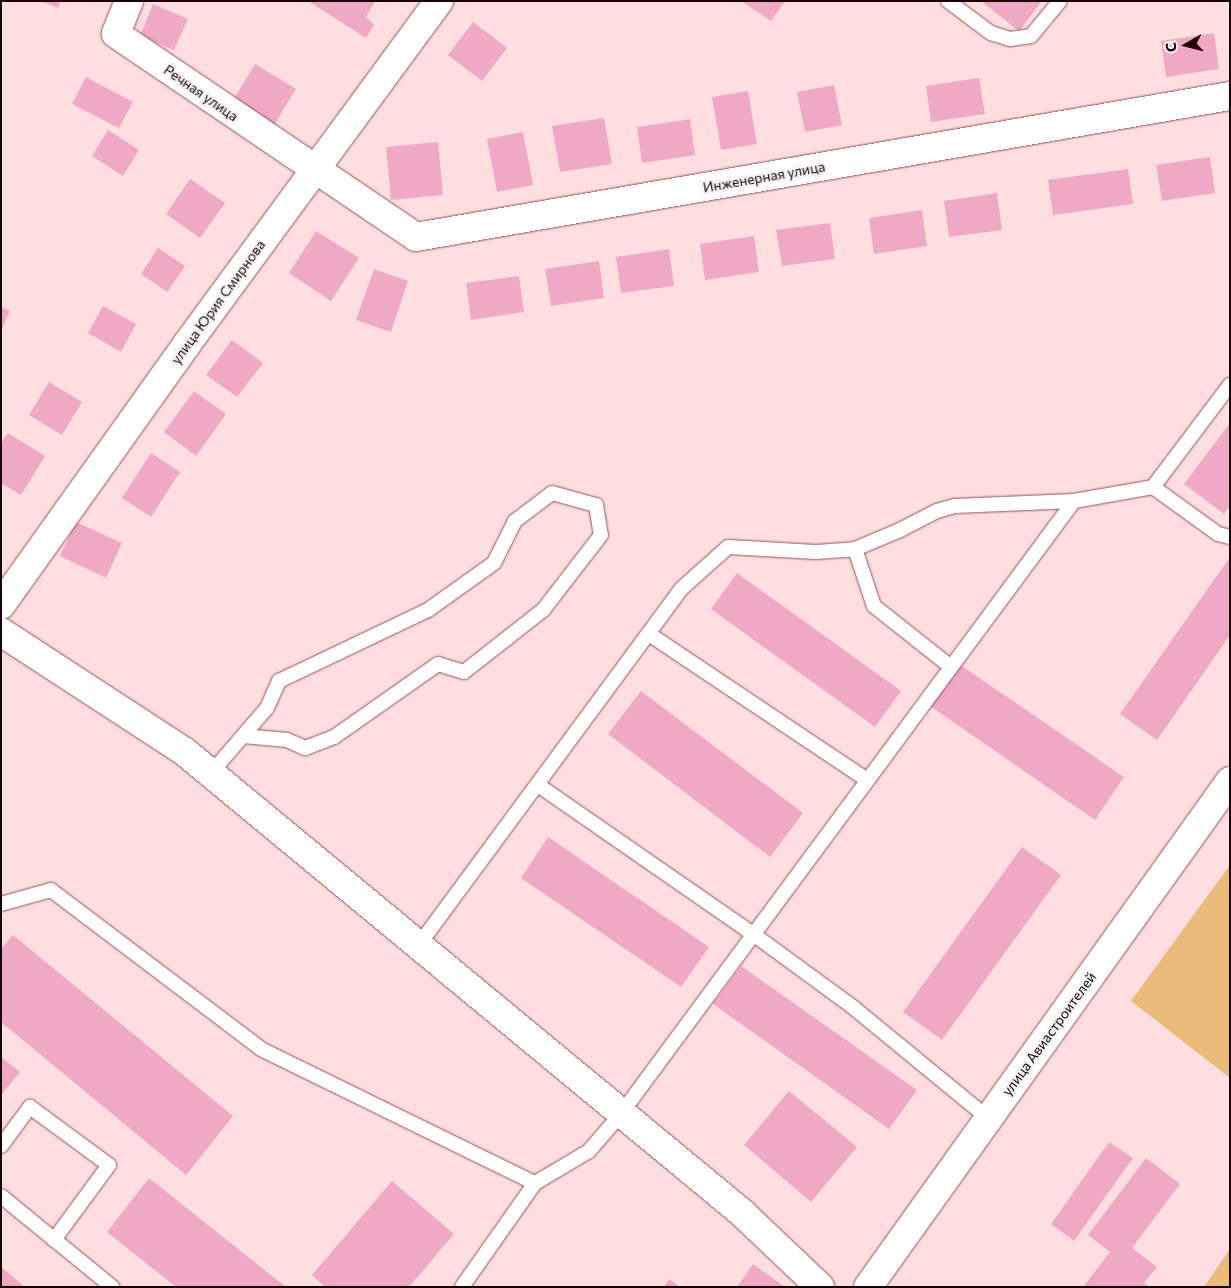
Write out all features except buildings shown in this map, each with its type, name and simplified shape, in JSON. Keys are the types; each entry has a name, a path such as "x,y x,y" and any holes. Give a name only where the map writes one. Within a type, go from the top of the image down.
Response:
{"street":[{"name":"Речная улица","path":"130,1 116,34 315,171"},
{"name":"улица Юрия Смирнова","path":"1,606 187,344 439,1"},
{"name":"Инженерная улица","path":"315,171 416,237 1230,96"},
{"path":"1,632 185,752 620,1115 741,1212 820,1287"},
{"name":"улица Авиастроителей","path":"868,1287 1230,781"}],"lane":[{"path":"948,1 991,33 1010,39 1031,36 1060,1"},
{"path":"418,946 681,589 728,547 816,552 855,549 900,530 937,511 955,506 1074,501 1154,487 1230,386"},
{"path":"1154,487 1218,534 1230,537"},
{"path":"211,773 266,708 280,681 428,610 494,563 515,521 552,493 596,504 601,535 543,610 464,672 438,664 334,737 305,748 287,740 243,736"},
{"path":"462,1287 535,1183 589,1151 620,1115 1074,501"},
{"path":"855,549 874,606 951,666"},
{"path":"649,634 867,780"},
{"path":"538,785 753,934 854,1008 989,1119"},
{"path":"1,904 51,890 261,1049 535,1183"},
{"path":"1,1146 30,1107 109,1165 54,1240"},
{"path":"1,1196 112,1287"}],"shaded area":[{"path":"1230,865 1230,1078 1131,1001"},
{"path":"1230,1249 1230,1287 1204,1287"}]}
